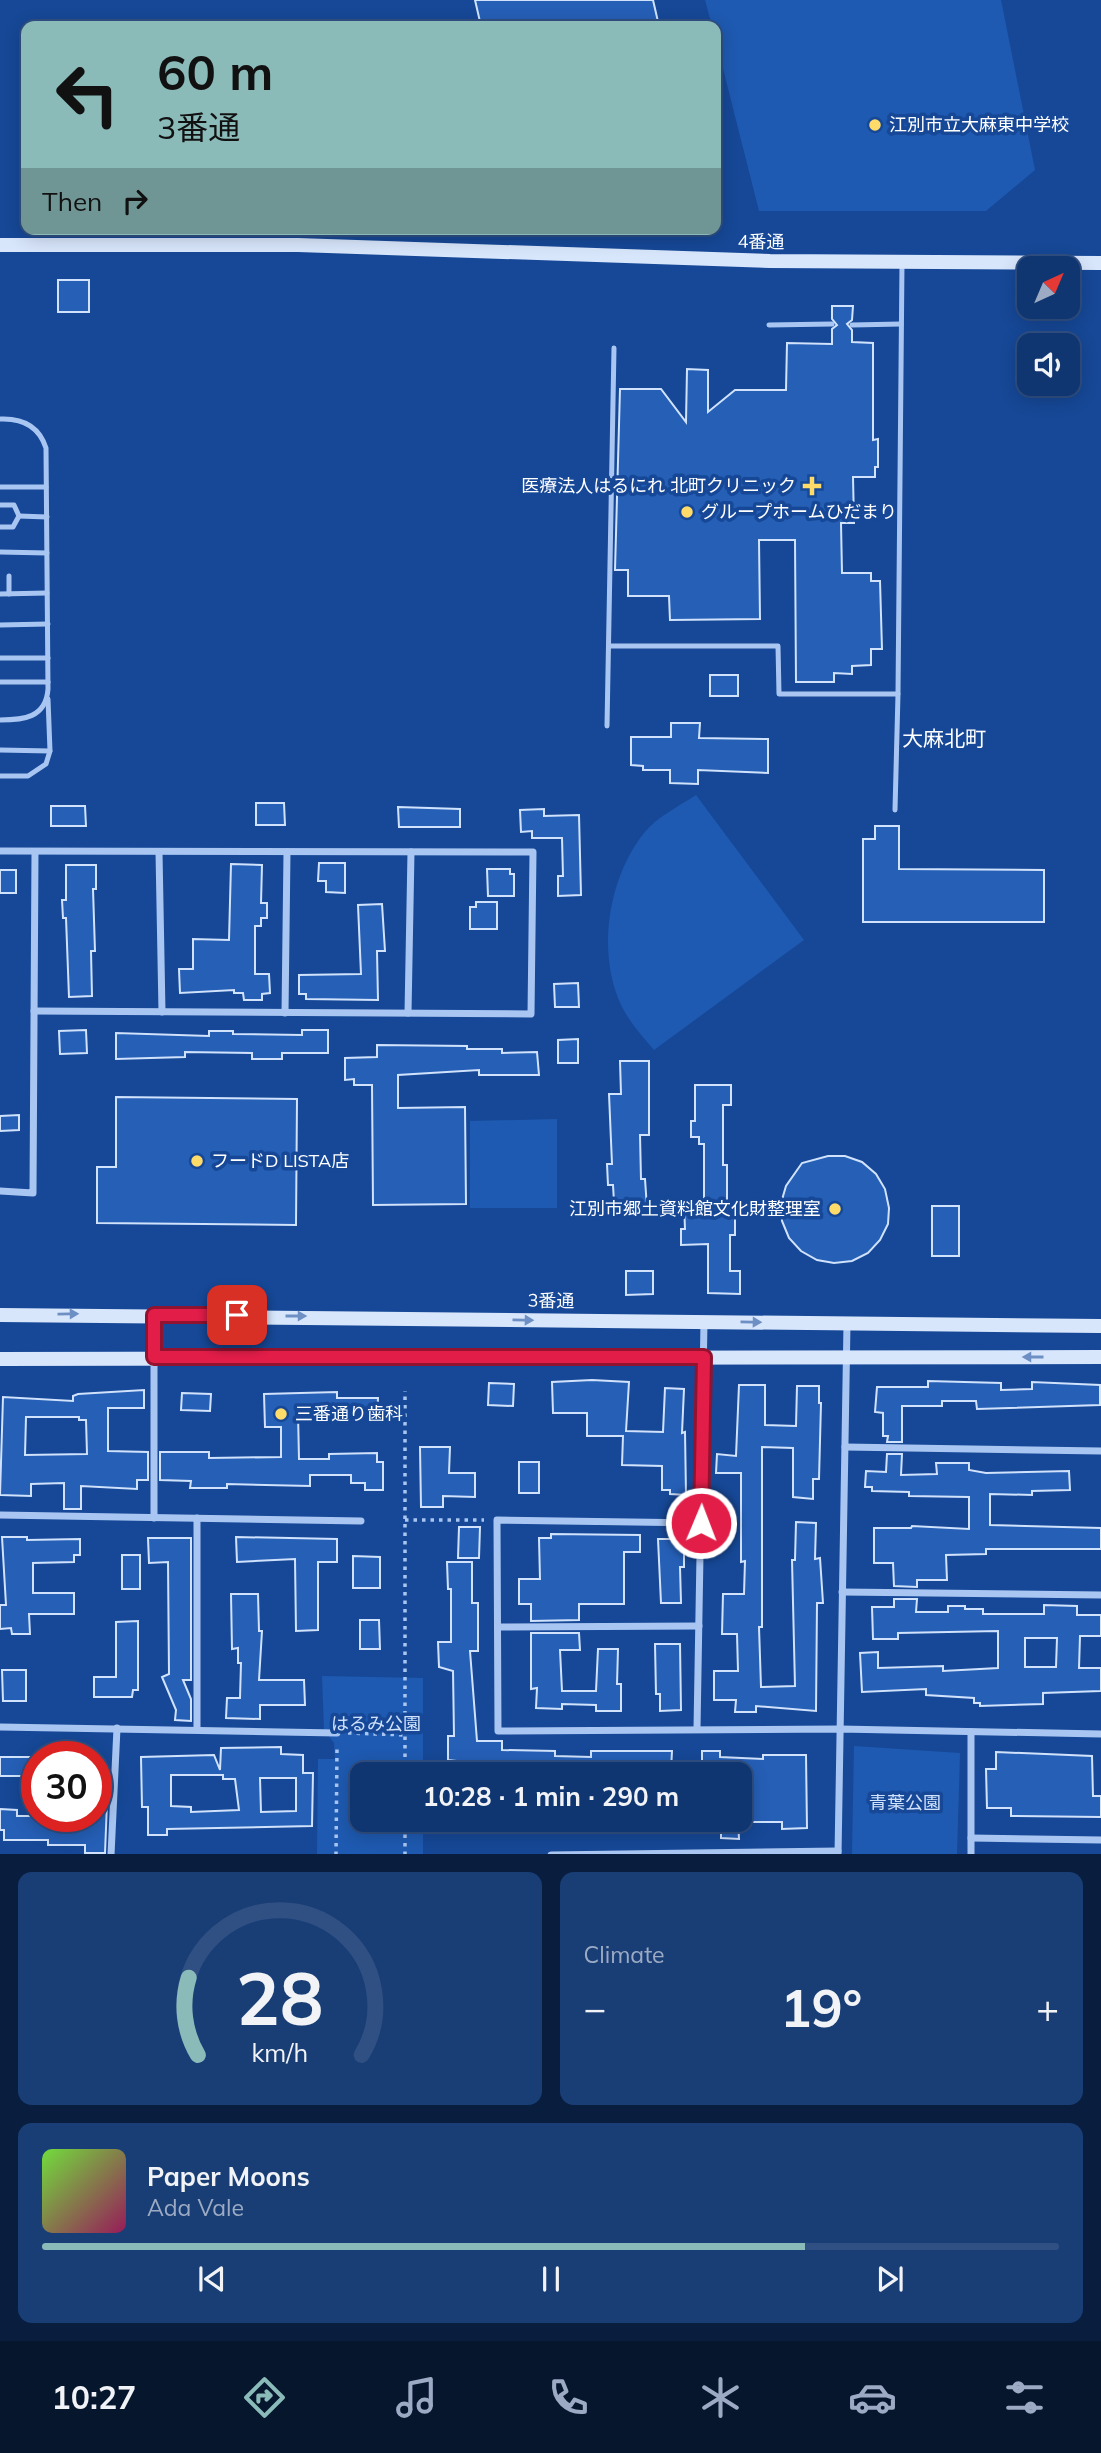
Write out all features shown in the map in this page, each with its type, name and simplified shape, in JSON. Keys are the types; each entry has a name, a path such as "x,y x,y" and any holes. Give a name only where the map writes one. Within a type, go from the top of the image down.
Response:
{"street":[{"name":"4番通","path":"0,245 298,245 615,258 1101,263"},
{"path":"0,851 533,852 531,1014 34,1011"},
{"path":"0,1191 33,1192 35,852"},
{"path":"159,852 162,1012"},
{"path":"285,1013 287,852"},
{"path":"408,1013 411,852"},
{"name":"3番通","path":"0,1315 1101,1326"},
{"path":"154,1315 154,1518"},
{"path":"697,1729 704,1321"},
{"path":"551,1854 838,1852 847,1323"},
{"path":"0,1359 1101,1357"},
{"path":"845,1447 1101,1451"},
{"path":"0,1515 361,1521"},
{"path":"197,1518 197,1729"},
{"path":"701,1523 497,1520 498,1731 840,1729 1101,1734"},
{"path":"842,1592 1101,1595"},
{"path":"498,1627 699,1626"},
{"path":"0,1727 337,1733"},
{"path":"111,1854 117,1728"},
{"path":"971,1731 971,1854"},
{"path":"971,1838 1101,1840"}],"lane":[{"path":"895,810 902,263"},
{"path":"769,325 832,324"},
{"path":"852,325 901,324"},
{"path":"607,726 614,348"},
{"path":"0,419 20,421 43,437 46,447 50,751 46,764 35,774 0,776"},
{"path":"0,487 47,487"},
{"path":"0,505 14,505 19,516"},
{"path":"19,516 47,517"},
{"path":"0,527 13,527 19,516"},
{"path":"0,552 47,553"},
{"path":"9,576 9,594"},
{"path":"0,594 47,593"},
{"path":"0,625 48,624"},
{"path":"609,646 778,646 779,694 898,694"},
{"path":"0,658 48,658"},
{"path":"0,682 48,686"},
{"path":"0,720 23,720 33,716 46,701 48,686"},
{"path":"0,750 50,751"}],"path":[{"path":"405,1391 405,1762"},
{"path":"405,1520 497,1520"},
{"path":"336,1854 337,1733 405,1735"},
{"path":"405,1832 405,1854"}],"green space":[{"name":"江別市立大麻東中学校","path":"705,0 1001,0 1035,170 986,211 759,211 721,61 721,21 711,21"},
{"path":"696,795 804,940 654,1050 625,1013 614,986 609,964 610,917 622,872 644,833 662,817"},
{"path":"557,1119 557,1208 470,1208 470,1121"},
{"name":"はるみ公園","path":"322,1676 423,1678 423,1762 350,1762 350,1832 423,1832 423,1854 317,1854 318,1759 335,1759 334,1743 324,1730"},
{"name":"青葉公園","path":"854,1746 960,1753 957,1854 852,1854"}],"building":[{"path":"475,0 653,0 658,21 480,21"},
{"path":"58,280 89,280 89,312 58,312"},
{"path":"832,306 853,306 852,320 847,324 852,330 852,342 873,343 873,440 878,439 878,467 875,467 875,477 853,477 854,523 841,523 842,573 871,573 871,581 880,581 882,649 871,649 871,665 852,666 852,674 834,673 834,682 796,682 795,540 759,540 760,619 670,620 669,596 628,596 628,570 615,570 620,389 661,389 686,422 687,369 708,370 708,412 735,390 786,390 787,343 832,344 832,329 837,325 832,319"},
{"path":"710,675 738,675 738,696 710,696"},
{"path":"671,723 700,723 699,738 768,739 768,773 698,770 698,784 670,783 670,770 643,770 643,766 631,765 631,737 671,737"},
{"path":"256,803 284,803 285,825 256,825"},
{"path":"51,806 85,806 86,826 51,826"},
{"path":"398,807 460,809 460,827 399,827"},
{"path":"544,809 544,816 579,815 581,895 558,896 558,876 563,876 562,838 532,838 532,831 521,832 520,810"},
{"path":"875,826 899,826 899,869 1044,870 1044,922 863,922 863,839 875,839"},
{"path":"319,863 345,863 345,893 326,892 326,881 318,881"},
{"path":"231,864 262,865 261,903 267,903 267,918 261,918 261,926 255,926 255,974 269,974 270,993 262,994 262,1000 244,1000 243,993 234,993 234,990 180,993 179,969 193,969 193,939 229,940"},
{"path":"66,865 96,865 96,889 93,889 95,951 91,951 92,996 69,997 66,918 63,918 62,900 66,900"},
{"path":"487,869 510,869 510,874 514,874 514,896 488,896"},
{"path":"0,870 16,870 16,893 0,893"},
{"path":"476,902 497,902 497,929 470,929 470,907 476,907"},
{"path":"382,904 385,951 377,951 378,1000 306,999 306,994 299,994 299,975 361,974 358,905"},
{"path":"578,983 579,1007 555,1007 554,984"},
{"path":"86,1030 87,1053 60,1054 59,1031"},
{"path":"302,1030 328,1030 328,1053 282,1053 282,1059 252,1059 252,1053 185,1052 185,1057 116,1059 116,1033 209,1036 209,1031 233,1031 233,1034 302,1035"},
{"path":"578,1039 578,1063 558,1063 558,1040"},
{"path":"377,1045 467,1046 467,1049 502,1049 502,1053 537,1052 539,1075 479,1075 479,1070 398,1075 398,1108 465,1107 466,1204 373,1205 372,1085 354,1085 354,1079 345,1080 345,1058 377,1057"},
{"path":"620,1061 649,1061 649,1135 640,1135 641,1179 645,1179 647,1208 619,1209 618,1202 614,1202 613,1185 608,1185 607,1164 612,1164 609,1094 621,1094"},
{"path":"695,1085 731,1085 731,1105 723,1105 723,1165 727,1165 727,1216 735,1216 735,1235 730,1235 730,1271 740,1271 740,1294 708,1293 708,1244 681,1245 681,1229 685,1229 684,1203 704,1202 704,1144 699,1144 699,1137 691,1137 691,1121 695,1121"},
{"name":"フードD LISTA店","path":"116,1097 297,1099 296,1225 97,1223 97,1167 116,1167"},
{"path":"19,1115 19,1130 0,1131 0,1116"},
{"name":"江別市郷土資料館文化財整理室","path":"828,1156 845,1156 862,1162 876,1174 885,1189 889,1208 888,1224 880,1240 868,1253 852,1261 834,1263 817,1260 801,1251 789,1238 782,1221 781,1203 786,1186 802,1163"},
{"path":"932,1206 959,1206 959,1256 932,1256"},
{"path":"626,1271 653,1271 653,1294 626,1295"},
{"path":"928,1381 1001,1383 1001,1390 1032,1389 1032,1382 1100,1385 1100,1405 977,1409 976,1401 942,1401 942,1406 902,1406 902,1442 887,1442 888,1436 883,1436 883,1413 875,1412 877,1387 928,1387"},
{"path":"552,1382 629,1382 626,1431 663,1432 665,1388 684,1389 682,1433 685,1432 686,1495 670,1494 670,1490 662,1490 662,1466 622,1465 623,1436 587,1436 587,1413 553,1413"},
{"path":"489,1383 514,1384 513,1406 488,1405"},
{"path":"739,1385 765,1385 765,1425 796,1426 797,1386 819,1386 819,1479 813,1479 813,1499 793,1497 793,1448 762,1447 762,1627 759,1627 761,1687 795,1686 792,1560 795,1560 796,1522 816,1523 815,1559 820,1558 823,1603 817,1603 816,1711 756,1706 756,1712 735,1712 736,1700 714,1700 714,1671 738,1671 737,1634 722,1634 723,1594 744,1594 745,1561 741,1562 741,1473 716,1473 717,1454 736,1456"},
{"path":"144,1390 144,1408 108,1408 108,1451 148,1452 148,1480 137,1480 137,1489 81,1486 81,1509 64,1509 64,1483 31,1484 31,1496 0,1495 3,1397 73,1401 73,1396","holes":["26,1417 79,1417 79,1420 86,1420 87,1454 25,1455"]},
{"path":"337,1392 337,1398 378,1398 377,1416 349,1416 349,1412 298,1413 299,1459 329,1459 329,1454 377,1453 377,1462 383,1462 383,1490 365,1490 365,1483 351,1483 351,1475 310,1475 310,1486 227,1484 227,1488 190,1488 191,1481 160,1480 160,1452 209,1452 209,1458 281,1457 281,1427 265,1427 264,1394"},
{"path":"182,1393 211,1394 210,1411 181,1410"},
{"path":"420,1447 450,1447 449,1473 475,1473 475,1497 443,1496 443,1507 421,1507"},
{"path":"887,1454 902,1454 901,1475 937,1474 936,1463 969,1463 969,1470 986,1473 1069,1471 1070,1490 1032,1491 1032,1495 990,1494 990,1525 1101,1528 1101,1549 986,1549 986,1554 946,1555 947,1580 917,1580 917,1587 894,1586 893,1563 874,1563 874,1528 912,1526 969,1529 969,1497 909,1496 909,1492 872,1491 872,1487 865,1487 866,1471 886,1472"},
{"path":"519,1462 539,1462 539,1493 519,1493"},
{"path":"459,1527 480,1527 479,1558 458,1558"},
{"path":"551,1534 640,1535 640,1552 624,1552 624,1604 579,1604 579,1620 531,1621 531,1604 519,1604 519,1579 540,1579 539,1538 551,1538"},
{"path":"2,1537 27,1537 27,1540 80,1539 80,1555 74,1555 74,1562 33,1563 33,1593 74,1593 74,1614 29,1614 30,1634 12,1634 11,1628 0,1629 0,1605 6,1605"},
{"path":"236,1537 337,1539 337,1562 318,1562 318,1630 296,1631 295,1559 237,1562"},
{"path":"148,1538 191,1538 191,1680 183,1680 191,1699 191,1721 175,1720 176,1710 162,1677 169,1674 168,1562 149,1563"},
{"path":"658,1539 680,1539 680,1549 684,1549 684,1567 680,1567 681,1603 661,1603"},
{"path":"122,1555 140,1555 140,1589 122,1589"},
{"path":"353,1556 380,1557 380,1588 353,1588"},
{"path":"447,1562 472,1562 472,1603 478,1603 478,1651 470,1651 477,1741 502,1741 502,1750 555,1751 555,1756 591,1757 591,1751 672,1751 671,1762 448,1760 448,1736 454,1736 453,1671 439,1667 438,1642 451,1642 451,1589 448,1589"},
{"path":"231,1594 258,1594 259,1631 262,1631 259,1680 304,1680 305,1705 260,1705 260,1719 226,1718 227,1698 240,1698 241,1663 238,1663 238,1648 232,1649"},
{"path":"894,1599 917,1599 916,1612 948,1612 948,1606 965,1606 965,1609 983,1609 983,1614 1044,1614 1044,1605 1077,1606 1077,1615 1101,1615 1101,1636 1080,1636 1079,1668 1101,1668 1101,1691 1043,1693 1043,1704 980,1706 980,1703 974,1703 974,1698 926,1695 926,1689 862,1692 860,1653 878,1652 878,1668 943,1666 943,1671 998,1668 998,1631 898,1633 898,1639 873,1639 872,1607 894,1607","holes":["1025,1638 1057,1638 1056,1667 1025,1667"]},
{"path":"360,1620 379,1620 380,1649 360,1649"},
{"path":"138,1621 138,1690 133,1690 132,1697 94,1697 94,1677 116,1677 116,1622"},
{"path":"531,1633 579,1633 580,1650 560,1650 562,1691 596,1691 598,1649 618,1649 617,1684 621,1684 621,1711 596,1711 596,1705 562,1704 562,1709 536,1708 537,1688 531,1689"},
{"path":"655,1644 680,1644 681,1710 660,1711 660,1694 656,1694"},
{"path":"2,1670 26,1670 26,1701 3,1701"},
{"path":"281,1747 281,1754 303,1755 303,1773 313,1773 312,1826 167,1829 167,1835 148,1835 148,1807 142,1807 141,1757 214,1755 220,1770 221,1748","holes":["171,1775 223,1775 223,1779 235,1779 239,1810 191,1812 191,1807 171,1806","260,1778 296,1778 296,1811 261,1812"]},
{"path":"702,1751 720,1751 720,1757 763,1759 763,1755 806,1755 807,1828 782,1829 782,1822 752,1822 752,1762 702,1762"},
{"path":"996,1752 1092,1756 1093,1796 1101,1796 1101,1817 1011,1816 1011,1808 987,1808 986,1769 996,1769"},
{"path":"0,1757 21,1757 21,1776 0,1776"},
{"path":"0,1809 17,1810 17,1816 21,1816 21,1832 106,1832 105,1853 85,1853 85,1845 48,1845 48,1840 4,1840 4,1830 0,1830"},
{"path":"721,1832 739,1832 739,1839 721,1838"}],"place":[{"name":"江別市立大麻東中学校","path":"875,125"},
{"name":"医療法人はるにれ 北町クリニック","path":"812,486"},
{"name":"グループホームひだまり","path":"687,512"},
{"name":"フードD LISTA店","path":"197,1161"},
{"name":"江別市郷土資料館文化財整理室","path":"835,1209"},
{"name":"三番通り歯科","path":"281,1414"}],"district":[{"name":"大麻北町","path":"944,739"}],"route":[{"path":"237,1315 154,1315 154,1357 704,1357 701,1523"}]}
